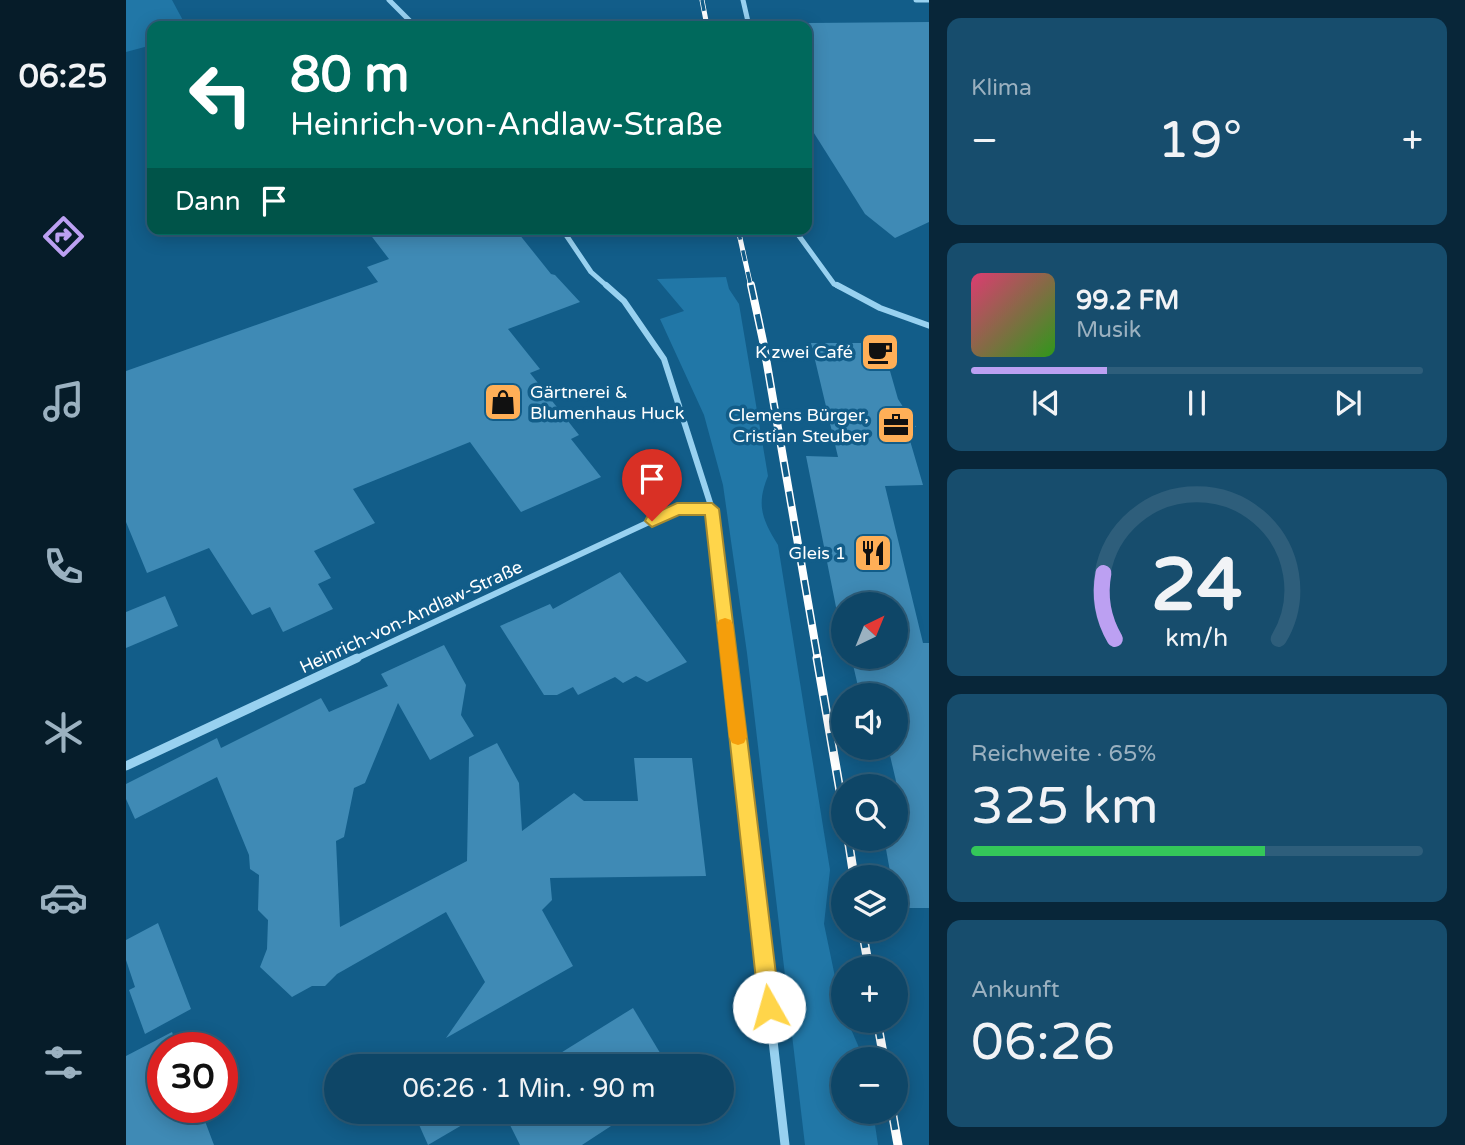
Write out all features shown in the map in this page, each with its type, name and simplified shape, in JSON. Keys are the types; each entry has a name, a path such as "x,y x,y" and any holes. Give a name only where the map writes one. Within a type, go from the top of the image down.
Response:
{"street":[{"path":"389,0 410,21"},
{"path":"743,0 747,21"},
{"path":"916,0 929,0"},
{"path":"566,235 591,272 624,301 664,359 712,509 785,1145"},
{"path":"798,235 834,284 880,308 929,326"},
{"name":"Heinrich-von-Andlaw-Straße","path":"126,766 677,509 712,509"}],"shaded area":[{"path":"126,0 172,0 183,21 147,21 147,46 126,52"},
{"path":"726,277 729,289 739,304 768,476 762,495 762,512 778,545 830,870 824,924 831,958 831,1033 853,1033 859,1047 831,1047 831,1124 875,1124 878,1145 805,1145 747,653 723,485 704,415 660,319 684,311 657,279"}],"building":[{"path":"929,22 929,222 895,238 865,214 812,130 812,23"},
{"path":"371,235 520,235 551,274 580,302 508,329 540,369 530,373 579,435 571,439 601,477 521,512 470,442 353,489 375,523 314,551 331,578 318,584 333,609 283,632 270,607 252,615 209,548 147,573 126,522 126,371 378,282 367,267 389,259"},
{"path":"811,343 882,343 898,399 916,427 906,427 923,485 885,486 923,643 929,643 929,908 908,908 908,865 889,865 886,851 908,851 908,774 894,774 891,760 908,760 908,683 857,683 854,669 908,669 908,592 833,592 806,456 838,457"},
{"path":"620,572 687,662 647,682 636,676 623,683 615,677 578,695 573,687 557,695 544,695 500,626 550,604 553,609"},
{"path":"165,596 178,626 126,648 126,612"},
{"path":"444,645 466,685 461,715 474,736 430,760 398,703 365,783 354,788 344,837 336,841 340,927 467,861 469,757 497,743 519,783 522,831 574,793 584,801 638,801 634,758 692,758 706,876 550,878 552,900 542,910 573,966 446,1038 485,982 446,912 337,974 325,986 312,986 292,997 260,967 267,949 268,920 258,910 259,875 250,869 249,855 217,777 135,819 126,799 126,784 217,738 221,748 321,698 329,712 388,686 381,674"},
{"path":"158,923 191,1009 145,1034 129,990 135,987 126,960 126,940"},
{"path":"633,1008 661,1054 559,1054"},
{"path":"147,1045 147,1123 206,1123 214,1145 126,1145 126,1056"},
{"path":"419,1124 464,1124 428,1145"},
{"path":"510,1124 614,1124 582,1145 520,1145"}],"railway":[{"path":"702,0 706,21"},
{"path":"739,235 751,287"},
{"path":"751,285 818,660"},
{"path":"817,658 837,774"},
{"path":"850,851 852,865"},
{"path":"864,942 867,956"},
{"path":"879,1033 882,1047"},
{"path":"894,1124 898,1145"}],"slow traffic":[{"path":"725,625 738,737"}],"place":[{"name":"K zwei Café","path":"880,352"},
{"name":"Gärtnerei & Blumenhaus Huck","path":"503,402"},
{"name":"Clemens Bürger, Cristian Steuber","path":"896,425"},
{"name":"Gleis 1","path":"873,553"}],"route":[{"path":"652,521 677,509 712,509 769,1007"}]}
